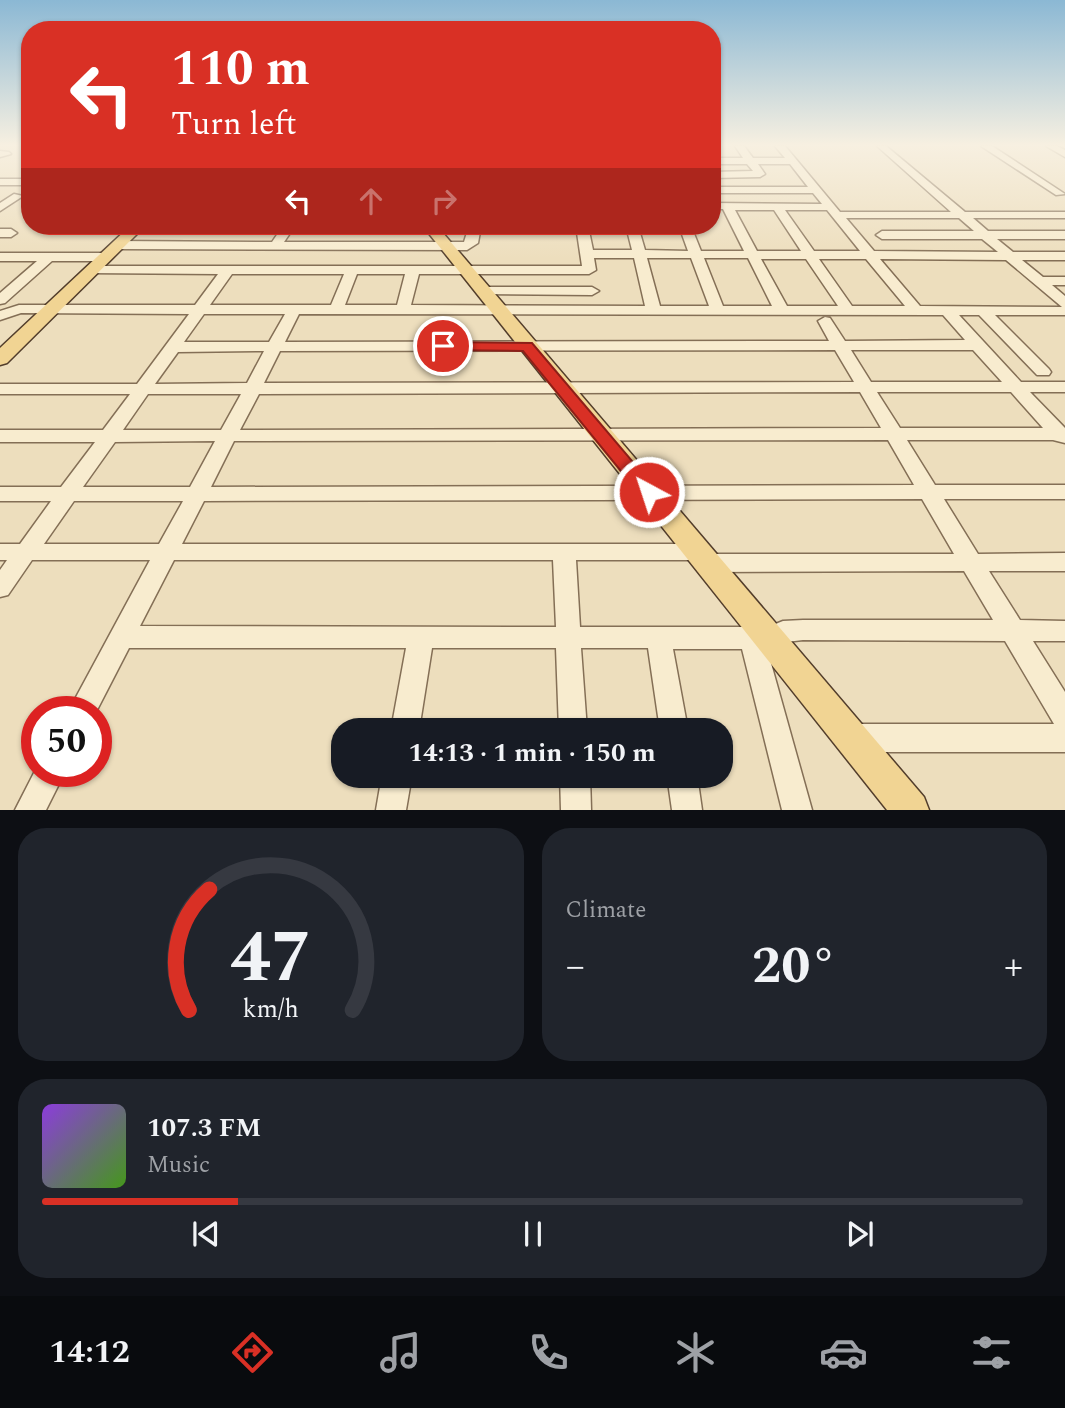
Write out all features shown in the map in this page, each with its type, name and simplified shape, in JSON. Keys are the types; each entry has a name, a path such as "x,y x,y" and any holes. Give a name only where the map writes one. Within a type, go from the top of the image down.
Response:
{"main road":[{"path":"0,359 129,235"},
{"path":"438,235 703,557 761,638 852,738 911,810"}],"street":[{"path":"812,184 916,311"},
{"path":"924,184 1065,303"},
{"path":"1046,184 1060,193"},
{"path":"721,190 817,190"},
{"path":"0,208 18,196"},
{"path":"721,206 777,206 834,211 960,215 1065,215"},
{"path":"727,206 782,311"},
{"path":"777,206 848,311"},
{"path":"882,235 1065,234"},
{"path":"276,245 283,235"},
{"path":"0,257 78,257 112,251 438,235 471,245 473,235"},
{"path":"584,235 595,311"},
{"path":"634,235 654,311"},
{"path":"689,235 718,311"},
{"path":"587,254 1065,256"},
{"path":"0,300 49,257"},
{"path":"92,270 589,270"},
{"path":"0,588 228,270"},
{"path":"336,310 352,270"},
{"path":"403,310 413,270"},
{"path":"1039,281 1065,281"},
{"path":"0,309 403,310 592,291"},
{"path":"490,301 595,311 1065,311"},
{"path":"0,316 22,309"},
{"path":"91,696 294,310"},
{"path":"947,311 1063,436"},
{"path":"983,311 1044,372"},
{"path":"825,321 1065,717"},
{"path":"172,347 978,345"},
{"path":"0,389 1065,387"},
{"path":"0,436 1063,436"},
{"path":"0,494 1065,492"},
{"path":"0,552 564,552 703,557 1065,562"},
{"path":"564,552 572,718"},
{"path":"122,637 761,638 803,630 1065,631"},
{"path":"407,718 421,637"},
{"path":"659,638 672,718"},
{"path":"761,638 797,810"},
{"path":"852,738 1065,738"},
{"path":"30,810 42,787"},
{"path":"391,810 395,788"},
{"path":"575,788 576,810"},
{"path":"683,788 687,810"}],"route":[{"path":"443,346 527,346 649,492"}]}
